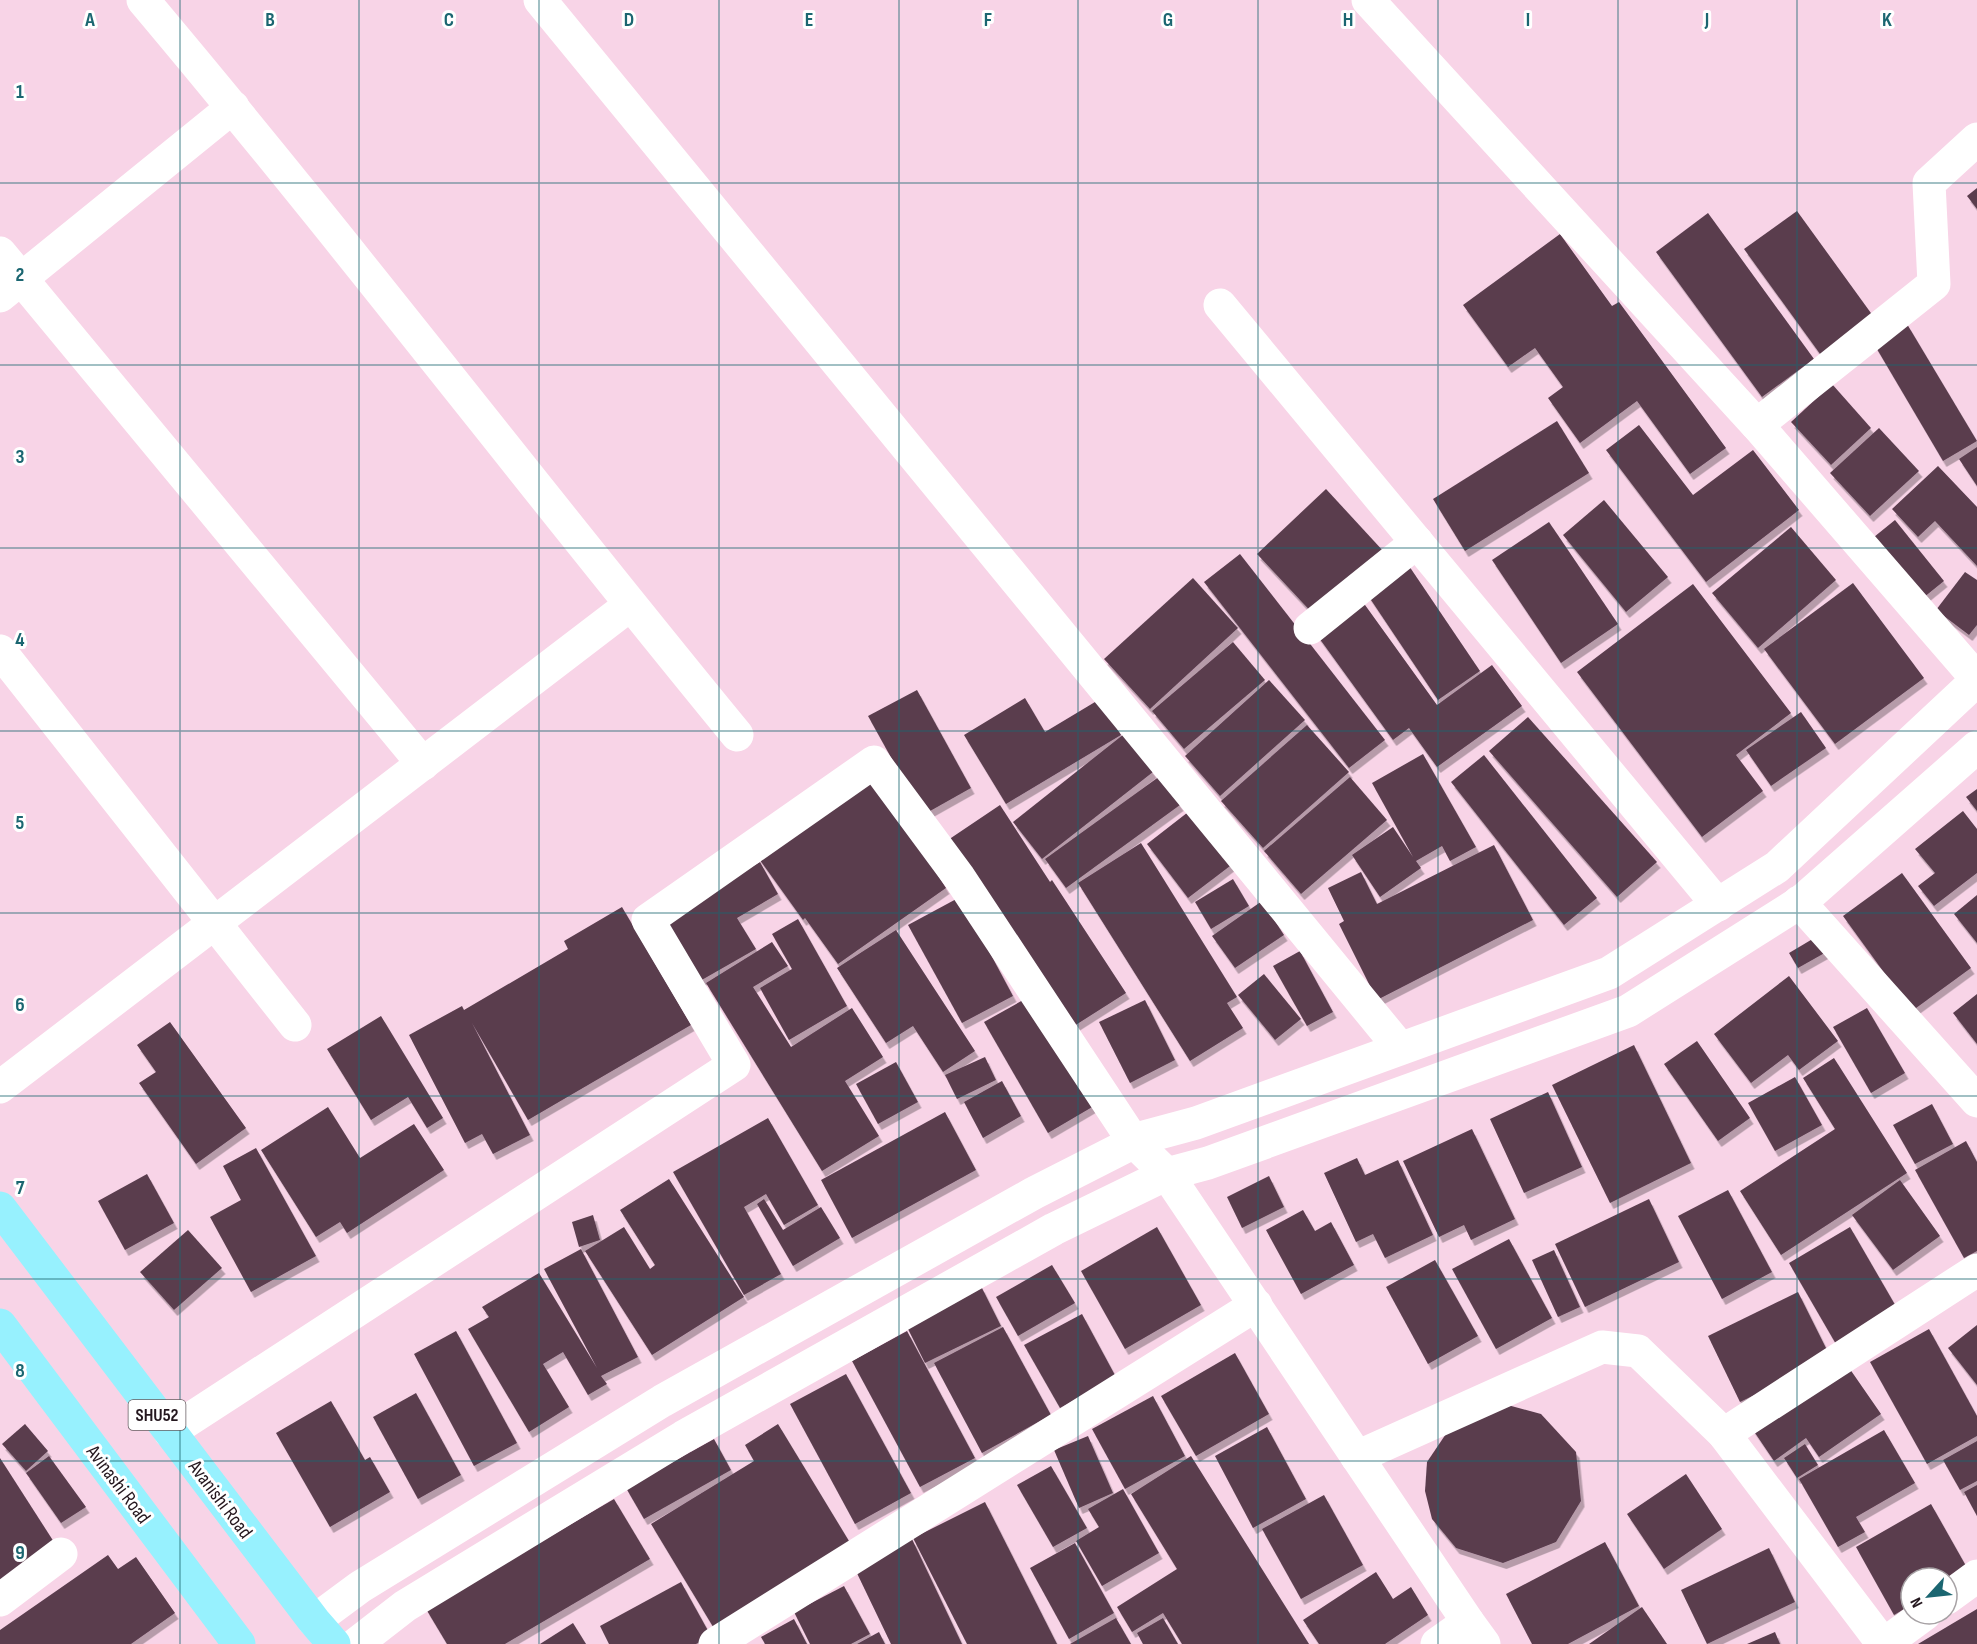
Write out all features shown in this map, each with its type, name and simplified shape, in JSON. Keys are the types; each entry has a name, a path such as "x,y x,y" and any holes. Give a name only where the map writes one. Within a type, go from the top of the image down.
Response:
{"main road":[{"name":"Avanishi Road","path":"0,1208 324,1633"},
{"name":"Avinashi Road","path":"0,1325 239,1644"}],"street":[{"path":"143,0 233,107 630,605 737,735"},
{"path":"540,0 1400,1048"},
{"path":"324,1633 360,1587 662,1401 1034,1193 1134,1142 1196,1124 1609,974 1777,867 1977,680 1757,425 1368,0"},
{"path":"11,287 233,107"},
{"path":"1757,425 1934,284 1929,183 1977,139"},
{"path":"0,253 11,287 423,764"},
{"path":"1220,305 1718,905"},
{"path":"1310,628 1417,542"},
{"path":"0,1087 630,605"},
{"path":"0,651 295,1025"},
{"path":"356,1644 405,1606 683,1437 1054,1229 1167,1174 1208,1163 1628,1011 1799,902 1977,747"},
{"path":"170,1432 734,1065 648,920 874,762 958,877 1134,1142 1167,1174 1476,1633 1437,1644"},
{"path":"1799,902 1977,1101"},
{"path":"1724,1434 1977,1270"},
{"path":"715,1644 1256,1305"},
{"path":"1357,1457 1602,1347 1638,1351 1724,1434 1884,1644 1909,1626"},
{"path":"0,1600 61,1554"},
{"path":"1959,1589 1977,1576"}],"building":[{"path":"1977,188 1977,209 1967,196"},
{"path":"1797,211 1876,320 1823,358 1744,249"},
{"path":"1708,213 1814,359 1762,397 1656,252"},
{"path":"1560,234 1612,306 1619,302 1726,448 1690,474 1637,401 1580,443 1548,398 1563,387 1535,348 1508,367 1463,305"},
{"path":"1907,324 1977,441 1943,461 1874,344"},
{"path":"1832,384 1871,428 1831,465 1791,422"},
{"path":"1557,421 1589,473 1465,551 1433,499"},
{"path":"1639,425 1693,495 1753,450 1799,510 1706,582 1606,450"},
{"path":"1879,428 1919,471 1870,516 1830,473"},
{"path":"1977,447 1977,486 1959,459"},
{"path":"1938,466 1977,507 1977,566 1935,521 1918,537 1892,509"},
{"path":"1326,489 1385,553 1316,617 1257,554"},
{"path":"1604,500 1668,577 1626,612 1563,535"},
{"path":"1895,520 1944,581 1923,598 1874,537"},
{"path":"1549,522 1618,624 1561,663 1492,560"},
{"path":"1791,527 1836,580 1758,648 1712,593"},
{"path":"1240,554 1385,740 1349,768 1204,582"},
{"path":"1407,563 1480,671 1438,700 1365,591"},
{"path":"1965,572 1977,580 1977,625 1969,635 1936,610"},
{"path":"1193,578 1238,628 1150,709 1104,659"},
{"path":"1853,583 1924,678 1835,744 1764,649"},
{"path":"1693,584 1791,713 1736,755 1763,791 1702,837 1577,672"},
{"path":"1360,598 1437,705 1492,665 1522,706 1437,767 1409,728 1393,740 1314,631"},
{"path":"1233,642 1265,680 1184,749 1152,711"},
{"path":"1269,680 1305,720 1220,796 1185,756"},
{"path":"917,690 971,788 923,815 868,716"},
{"path":"1025,698 1045,732 1100,699 1121,735 1006,804 964,735"},
{"path":"1801,712 1826,748 1771,786 1746,750"},
{"path":"1528,717 1657,862 1617,897 1489,751"},
{"path":"1307,725 1349,772 1263,848 1221,801"},
{"path":"1124,734 1153,772 1042,859 1013,822"},
{"path":"1423,754 1476,847 1450,861 1442,846 1416,861 1421,868 1380,897 1352,855 1393,827 1413,857 1372,783"},
{"path":"1484,755 1597,898 1564,925 1451,782"},
{"path":"873,775 946,888 838,964 757,856"},
{"path":"1160,776 1180,805 1066,888 1045,859"},
{"path":"1350,777 1387,820 1301,894 1264,851"},
{"path":"1977,789 1977,811 1966,797"},
{"path":"1000,805 1126,993 1071,1028 948,840"},
{"path":"1192,809 1234,863 1188,898 1147,844"},
{"path":"1963,811 1977,829 1977,873 1934,906 1918,886 1935,873 1915,849"},
{"path":"1141,843 1237,997 1227,1003 1243,1028 1190,1061 1078,883"},
{"path":"1494,845 1533,920 1377,1000 1339,924 1344,921 1328,888 1361,872 1377,904"},
{"path":"760,862 778,894 737,918 756,949 700,981 664,917"},
{"path":"1902,873 1971,968 1912,1011 1843,916"},
{"path":"1233,879 1249,906 1211,929 1195,902"},
{"path":"1977,895 1977,943 1954,914"},
{"path":"960,897 1013,996 962,1023 908,925"},
{"path":"1262,901 1284,935 1235,968 1212,936"},
{"path":"622,907 691,1025 528,1120 472,1023 530,1135 493,1154 482,1134 465,1143 409,1035 462,1006 464,1010 568,949 564,941"},
{"path":"798,919 847,1006 789,1040 760,988 792,969 772,934"},
{"path":"896,930 975,1051 943,1072 913,1026 886,1043 837,968"},
{"path":"1821,934 1830,950 1798,968 1789,953"},
{"path":"772,942 788,966 753,987 791,1047 852,1008 883,1057 845,1081 879,1136 822,1171 706,983"},
{"path":"1300,951 1333,1012 1307,1026 1273,966"},
{"path":"1264,974 1301,1019 1275,1040 1238,995"},
{"path":"1789,976 1838,1041 1799,1070 1788,1055 1751,1083 1714,1034"},
{"path":"1977,994 1977,1044 1953,1013"},
{"path":"1032,995 1094,1106 1048,1133 984,1022"},
{"path":"1145,1000 1175,1060 1130,1083 1099,1022"},
{"path":"1867,1008 1905,1073 1871,1093 1833,1027"},
{"path":"381,1016 443,1118 427,1128 408,1097 371,1120 327,1049"},
{"path":"170,1022 246,1128 196,1164 139,1083 156,1072 137,1045"},
{"path":"1697,1041 1750,1118 1718,1141 1664,1064"},
{"path":"1634,1045 1691,1163 1610,1203 1552,1085"},
{"path":"985,1057 996,1080 957,1099 945,1075"},
{"path":"1834,1058 1907,1173 1781,1255 1740,1191 1835,1129 1803,1078"},
{"path":"896,1062 918,1102 878,1124 856,1084"},
{"path":"1795,1077 1822,1125 1775,1151 1748,1103"},
{"path":"1002,1081 1021,1116 983,1138 964,1102"},
{"path":"1548,1092 1582,1167 1524,1193 1490,1119"},
{"path":"1932,1104 1953,1144 1915,1164 1893,1125"},
{"path":"328,1107 360,1158 414,1124 444,1170 347,1233 340,1222 316,1237 261,1150"},
{"path":"945,1112 976,1170 852,1238 821,1180"},
{"path":"768,1118 818,1205 784,1225 766,1194 744,1207 781,1274 744,1295 673,1172"},
{"path":"1472,1129 1515,1219 1471,1240 1464,1225 1439,1237 1403,1161"},
{"path":"1966,1141 1977,1162 1977,1251 1964,1258 1915,1170"},
{"path":"256,1148 316,1256 251,1292 210,1217 241,1200 223,1166"},
{"path":"1357,1158 1365,1175 1398,1160 1433,1235 1385,1258 1373,1234 1356,1242 1324,1173"},
{"path":"147,1174 174,1223 125,1250 98,1201"},
{"path":"1269,1176 1284,1207 1242,1228 1227,1197"},
{"path":"669,1179 744,1297 652,1355 585,1251 624,1227 650,1269 655,1265 620,1210"},
{"path":"1900,1180 1940,1236 1893,1270 1852,1215"},
{"path":"1728,1190 1772,1272 1722,1299 1678,1216"},
{"path":"764,1199 783,1230 821,1207 840,1238 793,1266 757,1204"},
{"path":"1649,1199 1679,1262 1585,1307 1555,1244"},
{"path":"1303,1210 1315,1231 1331,1222 1354,1265 1301,1294 1266,1230"},
{"path":"593,1215 600,1240 579,1247 572,1222"},
{"path":"1157,1227 1201,1305 1125,1349 1081,1271"},
{"path":"1850,1227 1901,1315 1840,1351 1789,1263"},
{"path":"188,1230 222,1268 174,1310 140,1272"},
{"path":"1509,1239 1552,1318 1496,1349 1452,1269"},
{"path":"581,1249 638,1357 601,1376 607,1384 588,1395 563,1352 543,1364 569,1407 529,1432 468,1329 489,1317 482,1307 539,1273 597,1368 544,1269"},
{"path":"1554,1250 1580,1307 1558,1317 1532,1260"},
{"path":"1435,1260 1478,1336 1428,1364 1386,1287"},
{"path":"1052,1265 1075,1303 1018,1336 996,1297"},
{"path":"981,1286 1001,1326 925,1363 905,1323"},
{"path":"1798,1292 1831,1358 1740,1402 1708,1336"},
{"path":"1082,1314 1116,1377 1060,1408 1024,1345"},
{"path":"1977,1325 1977,1385 1948,1348"},
{"path":"1003,1327 1051,1415 982,1453 934,1363"},
{"path":"1929,1329 1977,1416 1977,1436 1927,1464 1870,1362"},
{"path":"456,1331 517,1443 474,1466 414,1354"},
{"path":"907,1331 975,1458 920,1487 852,1361"},
{"path":"1235,1353 1269,1414 1196,1456 1161,1396"},
{"path":"1845,1362 1881,1414 1819,1457 1806,1438 1774,1461 1751,1427"},
{"path":"846,1374 911,1493 855,1524 790,1404"},
{"path":"416,1393 461,1475 418,1499 373,1417"},
{"path":"1153,1396 1185,1456 1125,1489 1092,1429"},
{"path":"331,1401 365,1460 370,1457 390,1492 330,1527 276,1433"},
{"path":"1504,1404 1541,1414 1576,1452 1581,1501 1556,1542 1503,1563 1456,1548 1432,1519 1425,1491 1427,1462 1456,1419"},
{"path":"25,1424 48,1451 26,1471 2,1444"},
{"path":"778,1424 852,1546 715,1630 651,1524 754,1461 745,1445"},
{"path":"1267,1427 1306,1499 1253,1528 1215,1456"},
{"path":"1884,1430 1915,1483 1856,1517 1865,1532 1838,1547 1799,1479"},
{"path":"1088,1436 1113,1493 1079,1508 1054,1450"},
{"path":"714,1439 731,1470 644,1519 626,1488"},
{"path":"1977,1441 1977,1481 1960,1490 1943,1460"},
{"path":"1805,1444 1818,1465 1797,1478 1784,1458"},
{"path":"49,1456 86,1507 61,1523 26,1473"},
{"path":"1191,1456 1309,1644 1182,1644 1163,1613 1132,1632 1117,1607 1177,1569 1131,1494"},
{"path":"0,1458 61,1553 0,1592"},
{"path":"1051,1466 1087,1528 1053,1547 1017,1485"},
{"path":"1686,1474 1722,1529 1664,1569 1627,1514"},
{"path":"1977,1485 1977,1516 1964,1492"},
{"path":"1123,1489 1159,1553 1102,1586 1076,1541 1099,1527 1088,1509"},
{"path":"1324,1495 1363,1565 1301,1599 1262,1529"},
{"path":"614,1499 650,1559 505,1644 447,1644 426,1609"},
{"path":"985,1502 1057,1644 967,1644 913,1538"},
{"path":"1931,1504 1970,1573 1959,1575 1959,1566 1899,1566 1899,1612 1894,1615 1856,1547"},
{"path":"912,1539 962,1644 891,1644 854,1567"},
{"path":"1605,1542 1639,1606 1568,1644 1532,1644 1506,1594"},
{"path":"1075,1543 1114,1613 1069,1639 1030,1568"},
{"path":"1769,1548 1795,1602 1707,1644 1681,1590"},
{"path":"108,1555 118,1569 136,1557 175,1613 131,1644 0,1644 0,1630"},
{"path":"1376,1572 1393,1599 1411,1587 1428,1615 1385,1644 1319,1644 1303,1620"},
{"path":"681,1582 711,1636 696,1644 609,1644 600,1626"},
{"path":"844,1586 870,1634 851,1644 810,1644 794,1612"},
{"path":"1642,1607 1667,1644 1589,1644"},
{"path":"1977,1609 1977,1644 1918,1644 1948,1626 1959,1626 1959,1620"},
{"path":"1116,1618 1131,1644 1070,1644"},
{"path":"1163,1618 1178,1644 1143,1644 1137,1633"},
{"path":"794,1619 807,1644 765,1644 761,1637"},
{"path":"573,1623 586,1644 540,1644"},
{"path":"879,1632 885,1644 857,1644"},
{"path":"1775,1632 1780,1644 1747,1644"}]}
